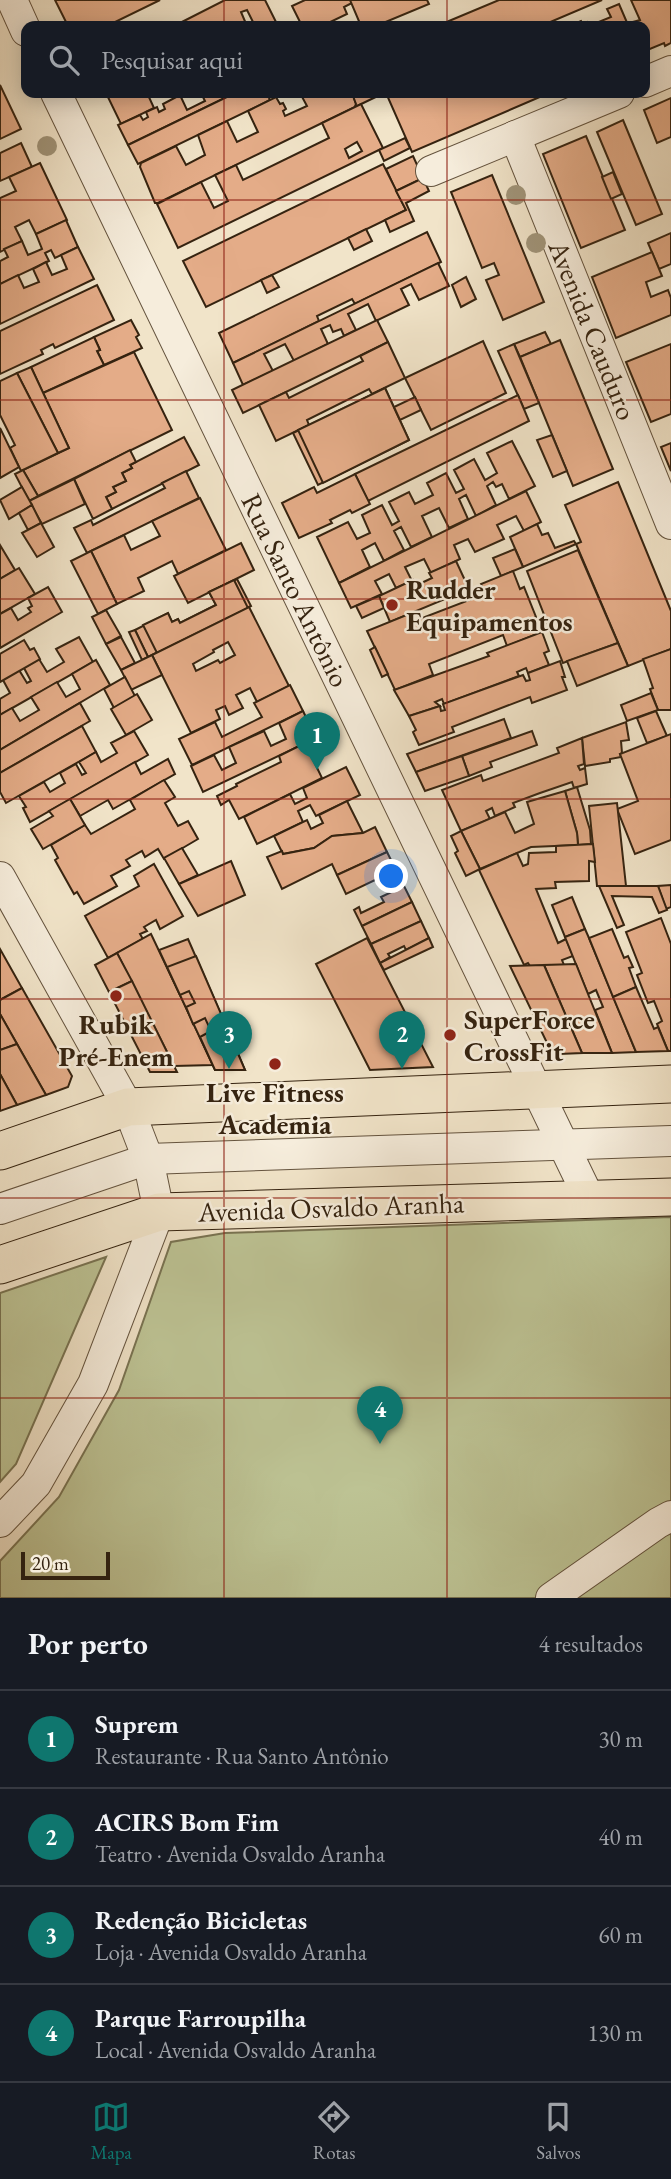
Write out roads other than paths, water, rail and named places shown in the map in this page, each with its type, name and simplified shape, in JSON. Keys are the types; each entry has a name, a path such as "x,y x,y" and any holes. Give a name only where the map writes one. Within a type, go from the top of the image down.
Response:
{"main road":[{"path":"0,1151 128,1107 671,1084"},
{"name":"Avenida Osvaldo Aranha","path":"0,1265 159,1212 671,1197"}],"street":[{"path":"12,0 21,21"},
{"path":"650,80 671,71"},
{"name":"Rua Santo Antônio","path":"58,98 590,1200"},
{"path":"431,171 608,98"},
{"name":"Avenida Cauduro","path":"515,136 671,524"},
{"path":"0,877 128,1107 148,1159 159,1212 93,1384 36,1484 0,1522"},
{"path":"0,1209 148,1159 671,1141"},
{"path":"551,1598 671,1516"}],"place":[{"name":"Rudder Equipamentos","path":"392,605"},
{"name":"Suprem","path":"317,770"},
{"name":"Rubik Pré-Enem","path":"116,996"},
{"name":"SuperForce CrossFit","path":"450,1035"},
{"name":"Live Fitness Academia","path":"275,1064"},
{"name":"Redenção Bicicletas","path":"229,1069"},
{"name":"ACIRS Bom Fim","path":"402,1069"},
{"name":"Parque Farroupilha","path":"380,1444"}]}
